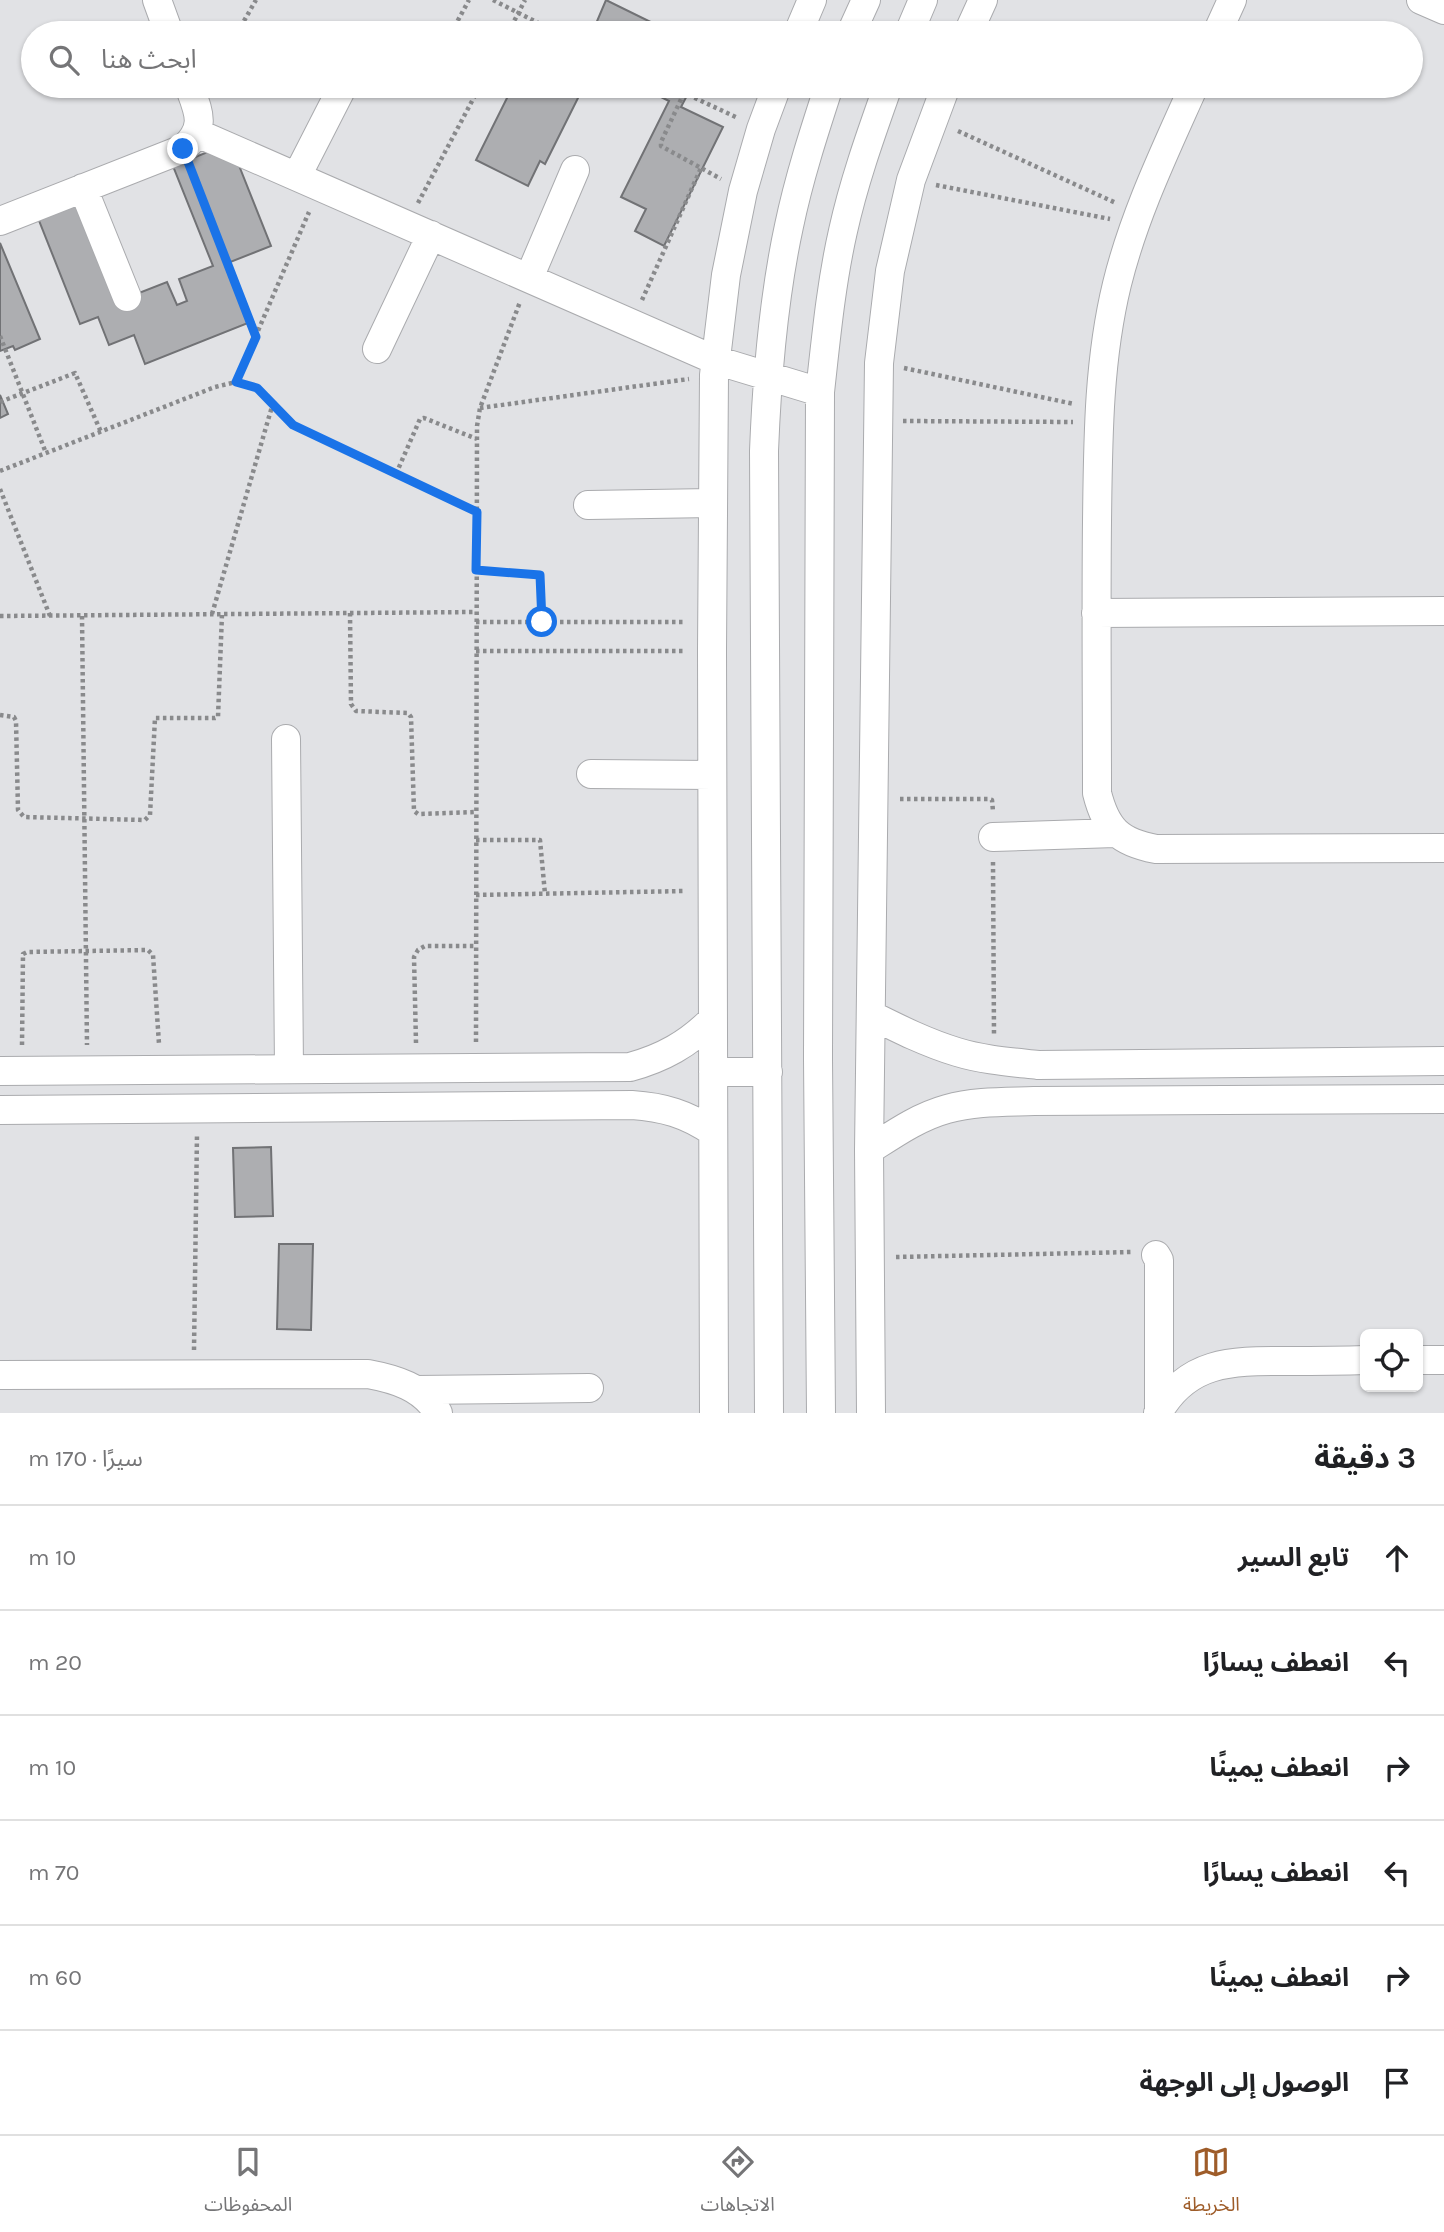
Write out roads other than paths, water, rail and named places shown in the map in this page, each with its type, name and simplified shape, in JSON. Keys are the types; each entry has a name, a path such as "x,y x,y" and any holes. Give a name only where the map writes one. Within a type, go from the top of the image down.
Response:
{"street":[{"path":"157,0 165,21"},
{"path":"803,21 812,0"},
{"path":"856,21 866,0"},
{"path":"914,21 923,0"},
{"path":"973,21 983,0"},
{"path":"1222,21 1232,0"},
{"path":"1421,0 1444,10"},
{"path":"0,221 190,141 200,119 193,98"},
{"path":"308,182 339,98"},
{"path":"714,1413 714,368 726,275 743,191 773,98"},
{"path":"769,1413 764,465 767,375 789,225 825,98"},
{"path":"821,1413 818,1059 820,392 828,311 843,231 864,152 884,98"},
{"path":"872,1413 869,1150 879,363 890,271 911,180 941,98"},
{"path":"1189,98 1137,218 1117,284 1107,334 1098,416 1097,793 1102,815 1115,833 1134,845 1156,849 1444,848"},
{"path":"190,141 308,182 419,230 632,323 714,368 767,375 820,392"},
{"path":"529,278 575,170"},
{"path":"83,188 127,297"},
{"path":"377,349 419,230"},
{"path":"588,505 712,503"},
{"path":"1096,613 1444,611"},
{"path":"286,739 289,1069"},
{"path":"590,774 712,775"},
{"path":"993,837 1115,833"},
{"path":"871,1015 922,1040 958,1052 994,1060 1038,1065 1444,1061"},
{"path":"11,1071 631,1067 676,1050 695,1037 712,1020"},
{"path":"713,1072 768,1072"},
{"path":"869,1150 908,1124 947,1109 979,1104 1034,1101 1444,1099"},
{"path":"0,1110 643,1106 675,1111 713,1132"},
{"path":"1156,1255 1159,1260 1159,1412"},
{"path":"1159,1412 1173,1392 1191,1376 1212,1366 1240,1361 1360,1360"},
{"path":"1423,1360 1444,1360"},
{"path":"0,1375 368,1374 393,1378 416,1390 438,1413"},
{"path":"416,1390 589,1388"}]}
